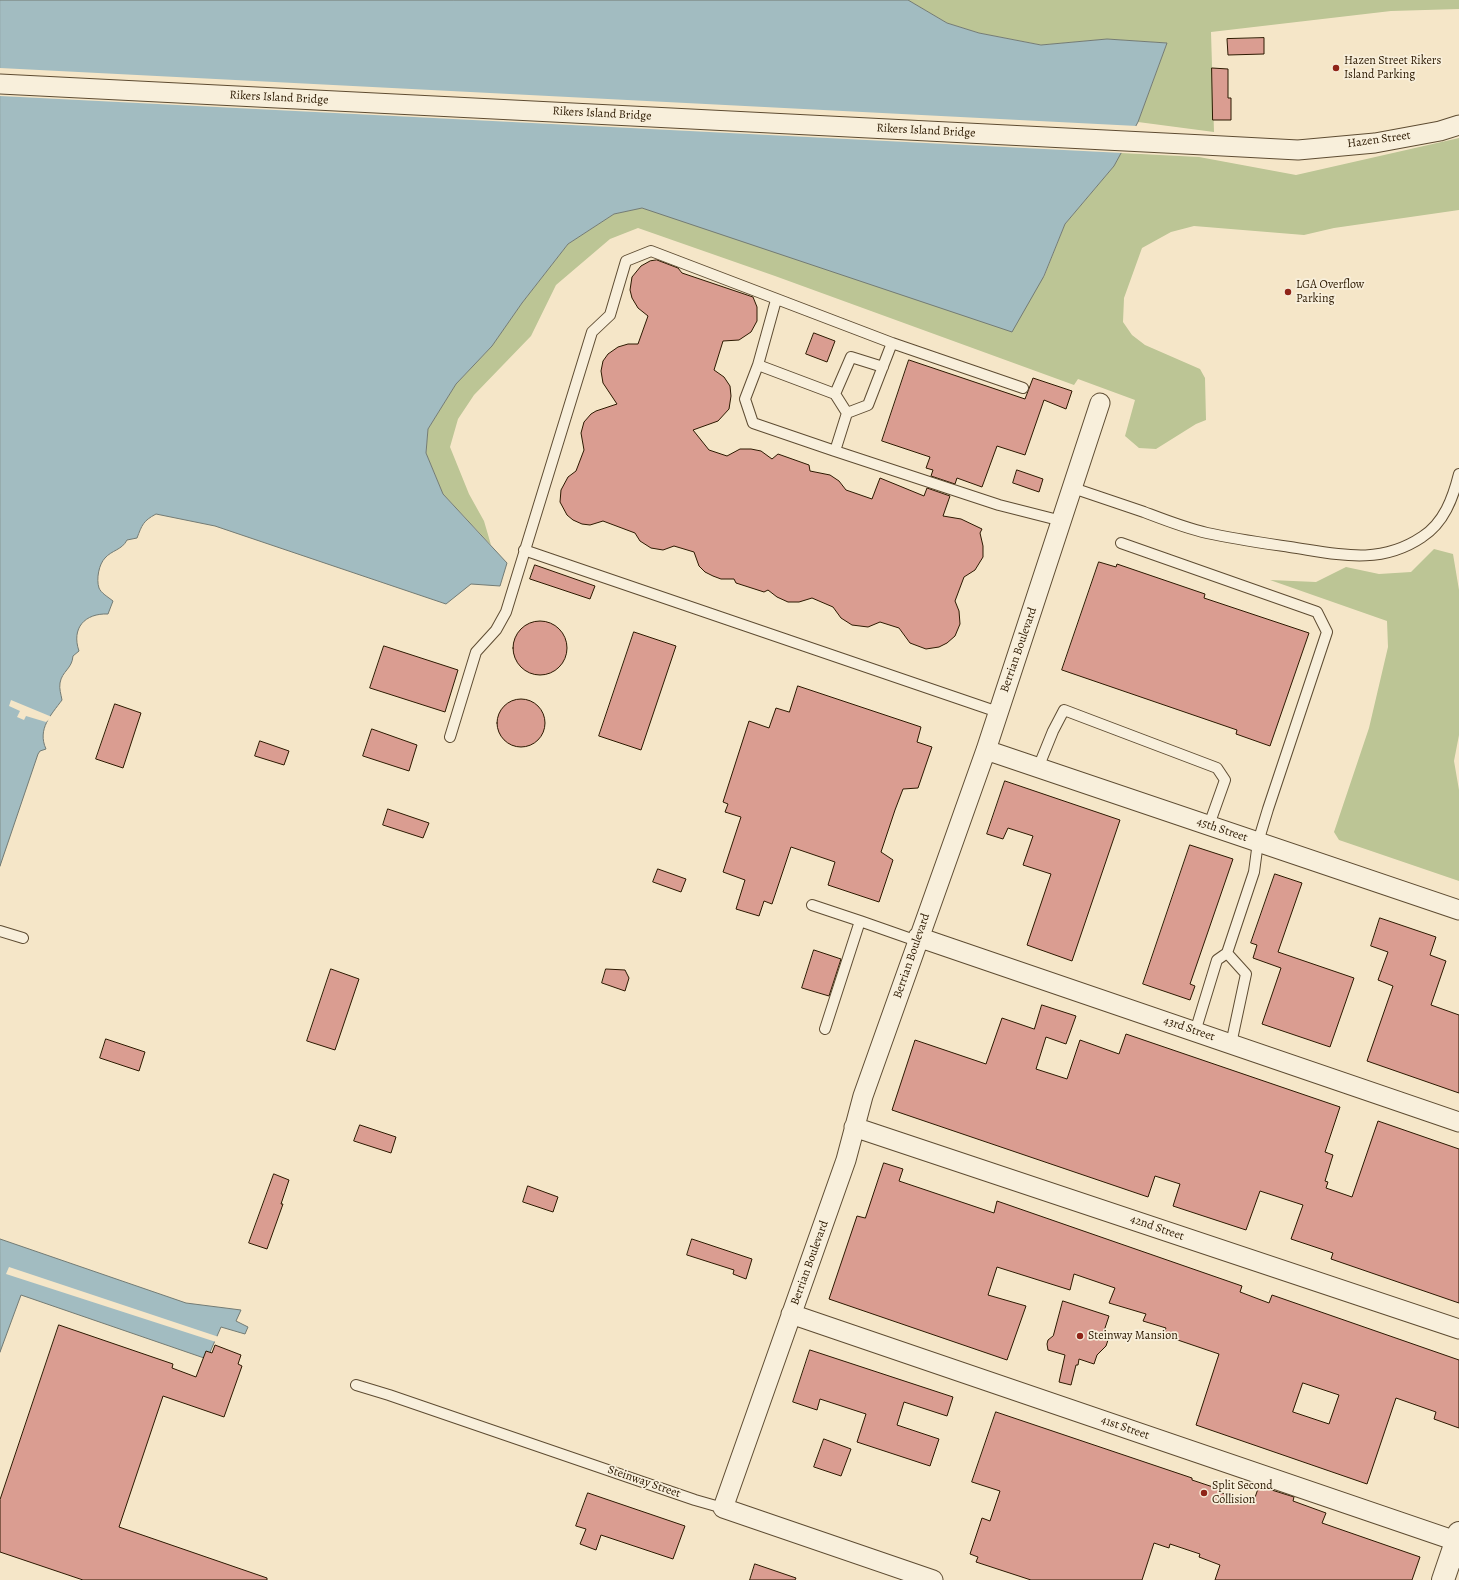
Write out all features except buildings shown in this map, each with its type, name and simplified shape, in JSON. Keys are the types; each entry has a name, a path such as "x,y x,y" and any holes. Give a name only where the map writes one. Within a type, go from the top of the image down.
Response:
{"street":[{"name":"Rikers Island Bridge","path":"0,84 1204,144 1298,150"},
{"name":"Hazen Street","path":"1298,150 1375,143 1459,125"},
{"name":"Berrian Boulevard","path":"723,1508 846,1160 863,1096 986,750 1100,403"},
{"name":"45th Street","path":"986,750 1459,910"},
{"name":"43rd Street","path":"918,939 1459,1122"},
{"name":"42nd Street","path":"854,1127 1459,1329"},
{"name":"41st Street","path":"791,1314 1458,1539"},
{"name":"Steinway Street","path":"723,1508 933,1580"},
{"path":"1443,1580 1458,1539"}],"lane":[{"path":"450,737 476,652 496,630 506,612 592,332 610,315 626,261 652,252 892,343 1023,388"},
{"path":"776,300 758,365 745,399 753,423 999,505 1062,521"},
{"path":"846,414 868,405 892,343"},
{"path":"835,394 851,357 882,367"},
{"path":"758,365 835,394 846,414 835,451"},
{"path":"1072,488 1169,522 1207,533 1336,554 1375,556 1401,548 1422,537 1432,529 1447,508 1459,474"},
{"path":"1121,543 1317,612 1327,632 1268,808 1258,842 1254,872 1227,953 1217,960 1195,1032"},
{"path":"524,550 998,712"},
{"path":"1038,768 1053,731 1064,710 1217,768 1225,780 1209,825"},
{"path":"812,906 918,939"},
{"path":"824,1029 860,921"},
{"path":"0,931 23,938"},
{"path":"1227,953 1246,974 1231,1044"},
{"name":"Steinway Street","path":"356,1385 695,1500 723,1508"}],"green space":[{"path":"908,0 1459,0 1459,9 1391,11 1211,32 1214,132 1138,122 1167,43 1107,39 1042,45 979,33 947,23"},
{"path":"1459,138 1459,210 1334,228 1304,235 1194,226 1171,232 1142,248 1124,298 1123,322 1132,335 1145,345 1200,369 1205,378 1206,420 1196,424 1156,449 1139,448 1125,436 1135,400 1078,379 1074,385 775,276 638,228 610,239 556,285 531,336 474,395 458,419 450,447 469,494 484,521 491,545 443,494 426,453 428,429 456,384 492,346 522,303 568,244 614,214 641,208 1044,277 1065,224 1114,166 1121,153 1199,157 1296,175"},
{"path":"1434,549 1453,554 1459,590 1459,735 1454,761 1459,790 1459,881 1339,840 1334,832 1369,728 1388,647 1387,621 1270,580 1316,582 1346,567 1379,574 1411,572"}],"water":[{"path":"0,0 908,0 947,23 979,33 1041,45 1107,39 1167,43 1138,122 1114,166 1065,224 1044,276 1012,332 642,208 614,214 568,244 522,303 492,346 456,384 428,429 426,453 443,494 507,563 500,586 471,584 446,604 215,526 156,514 148,519 137,538 127,540 122,546 108,555 101,564 98,576 99,588 113,601 108,614 100,614 87,619 79,629 77,643 79,651 73,656 71,664 61,679 60,687 62,700 46,723 43,735 46,749 40,751 38,754 0,866"},
{"path":"0,1239 186,1303 241,1310 236,1321 248,1327 245,1334 221,1327 207,1359 21,1295 0,1352"}],"pier":[{"path":"0,68 1137,126 1123,153 0,96"},
{"path":"11,700 52,717 46,722 26,716 24,720 17,717 20,711 9,706"},
{"path":"9,1267 219,1337 216,1342 6,1274"}],"place":[{"name":"Hazen Street Rikers Island Parking","path":"1336,68"},
{"name":"LGA Overflow Parking","path":"1288,292"},
{"name":"Steinway Mansion","path":"1080,1336"},
{"name":"Split Second Collision","path":"1204,1493"}]}
